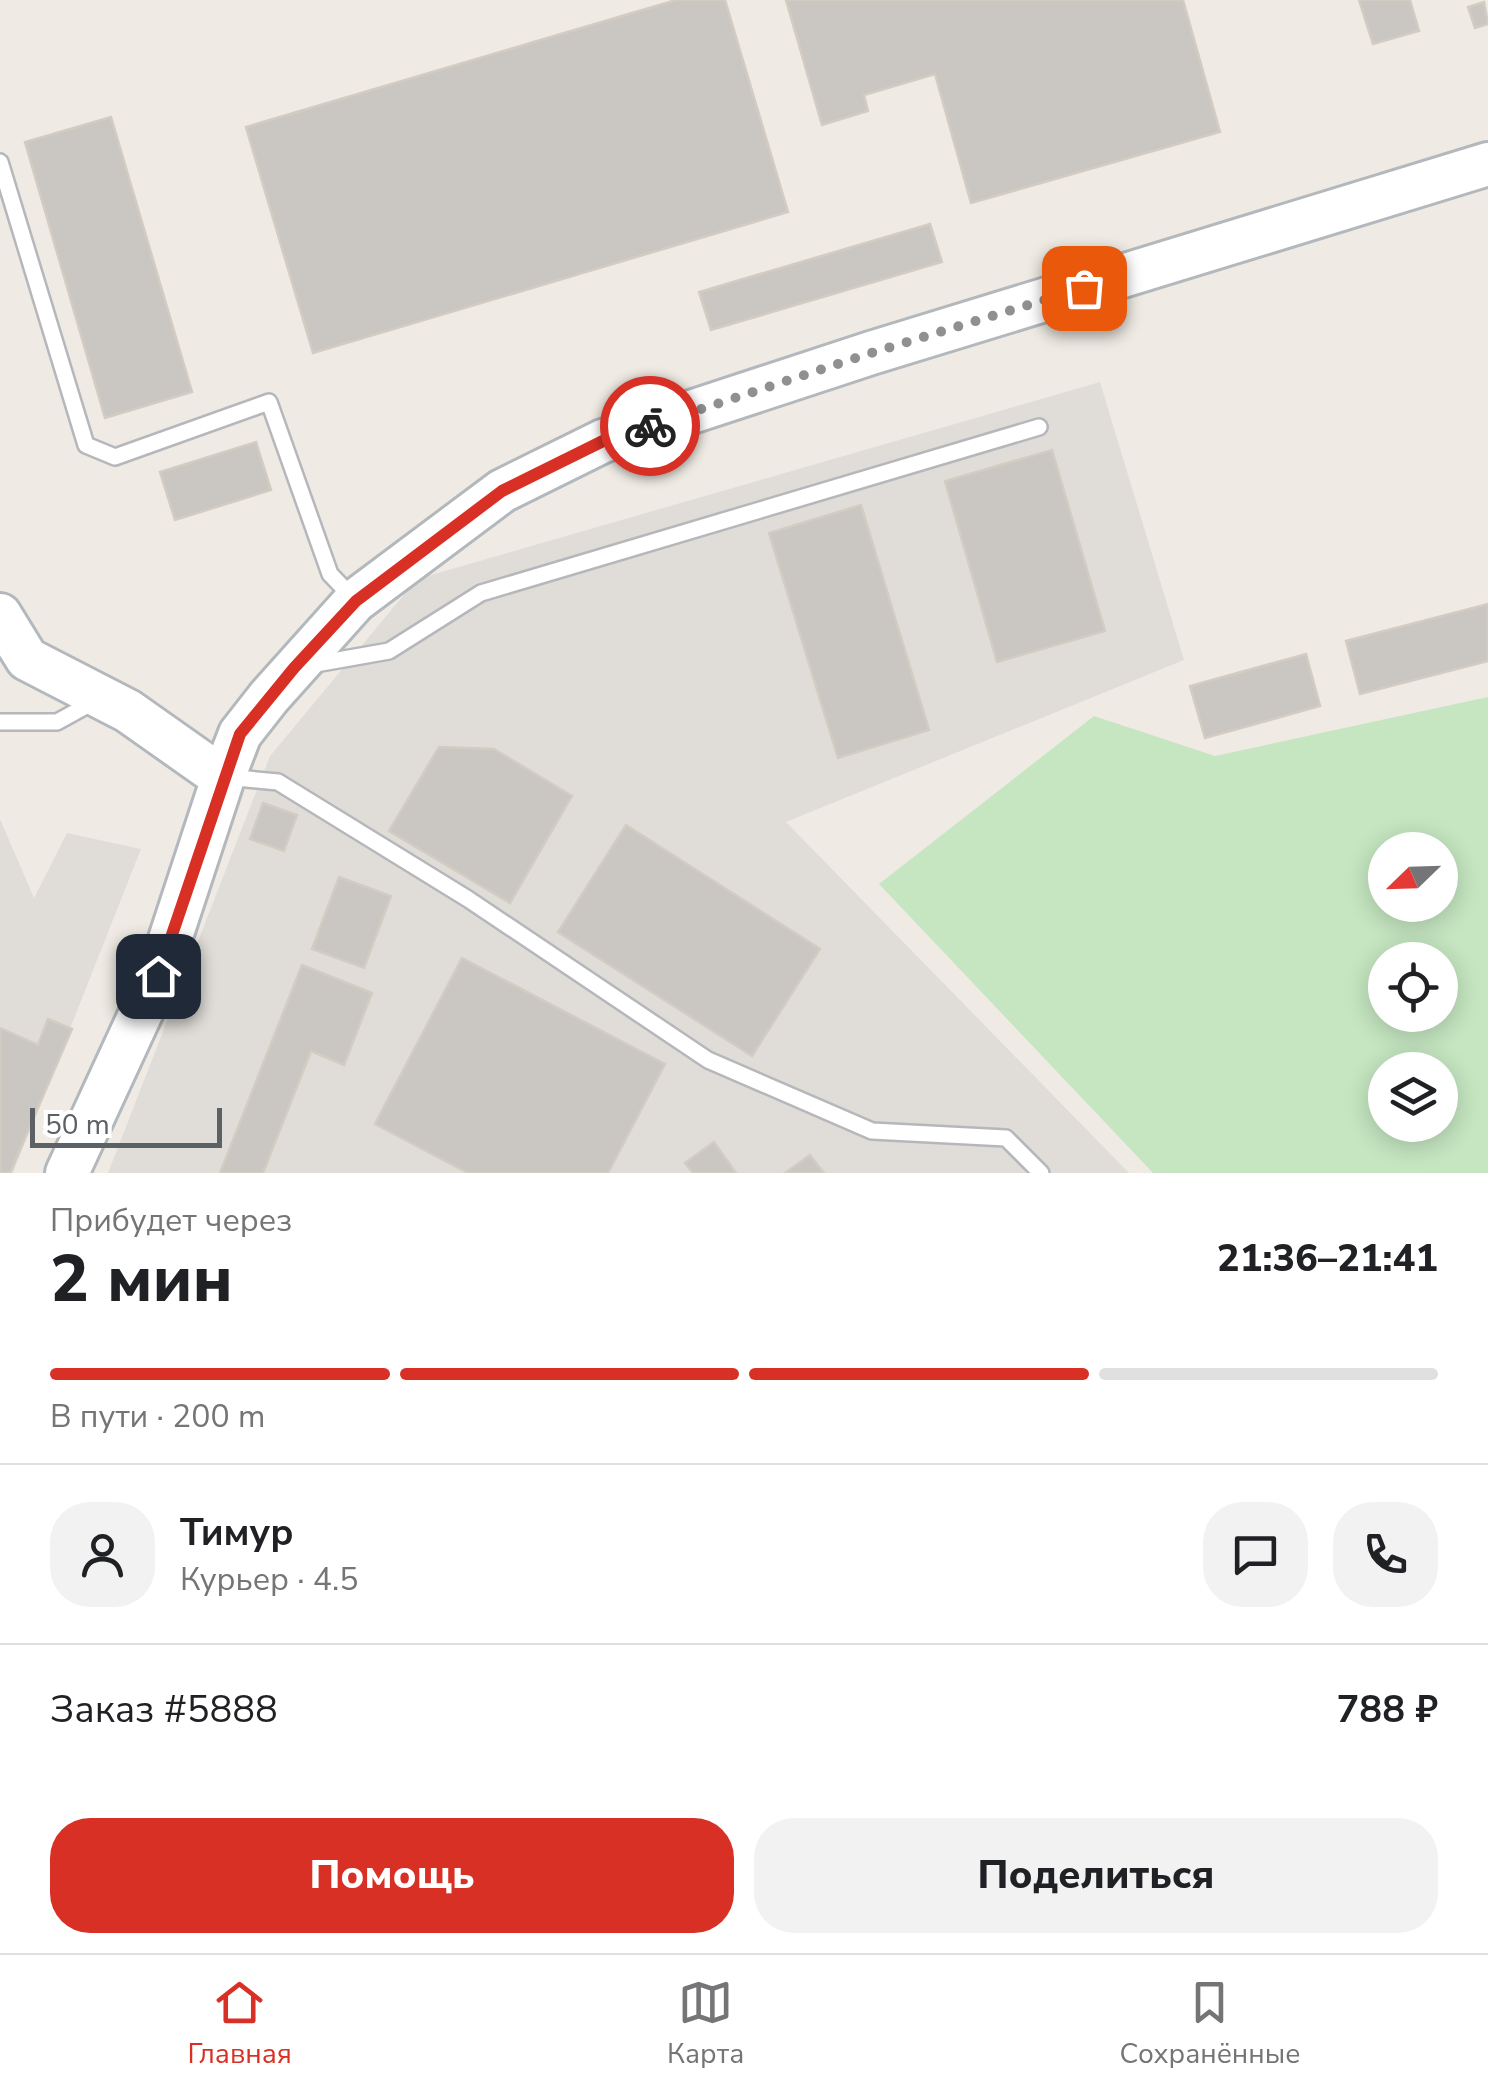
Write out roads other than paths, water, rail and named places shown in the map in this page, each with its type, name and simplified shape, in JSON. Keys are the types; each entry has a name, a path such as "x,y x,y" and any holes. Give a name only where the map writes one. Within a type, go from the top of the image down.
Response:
{"street":[{"path":"68,1173 158,976 240,734 356,601 502,491 603,441 889,347 1488,164"},
{"path":"0,615 20,660 128,710 223,778"}],"lane":[{"path":"0,162 86,444 114,457 270,402 330,574 356,601"},
{"path":"294,668 389,651 481,593 1039,427"},
{"path":"0,722 57,722 101,698"},
{"path":"223,778 278,782 468,899 708,1060 872,1131 1006,1138 1041,1173"}]}
